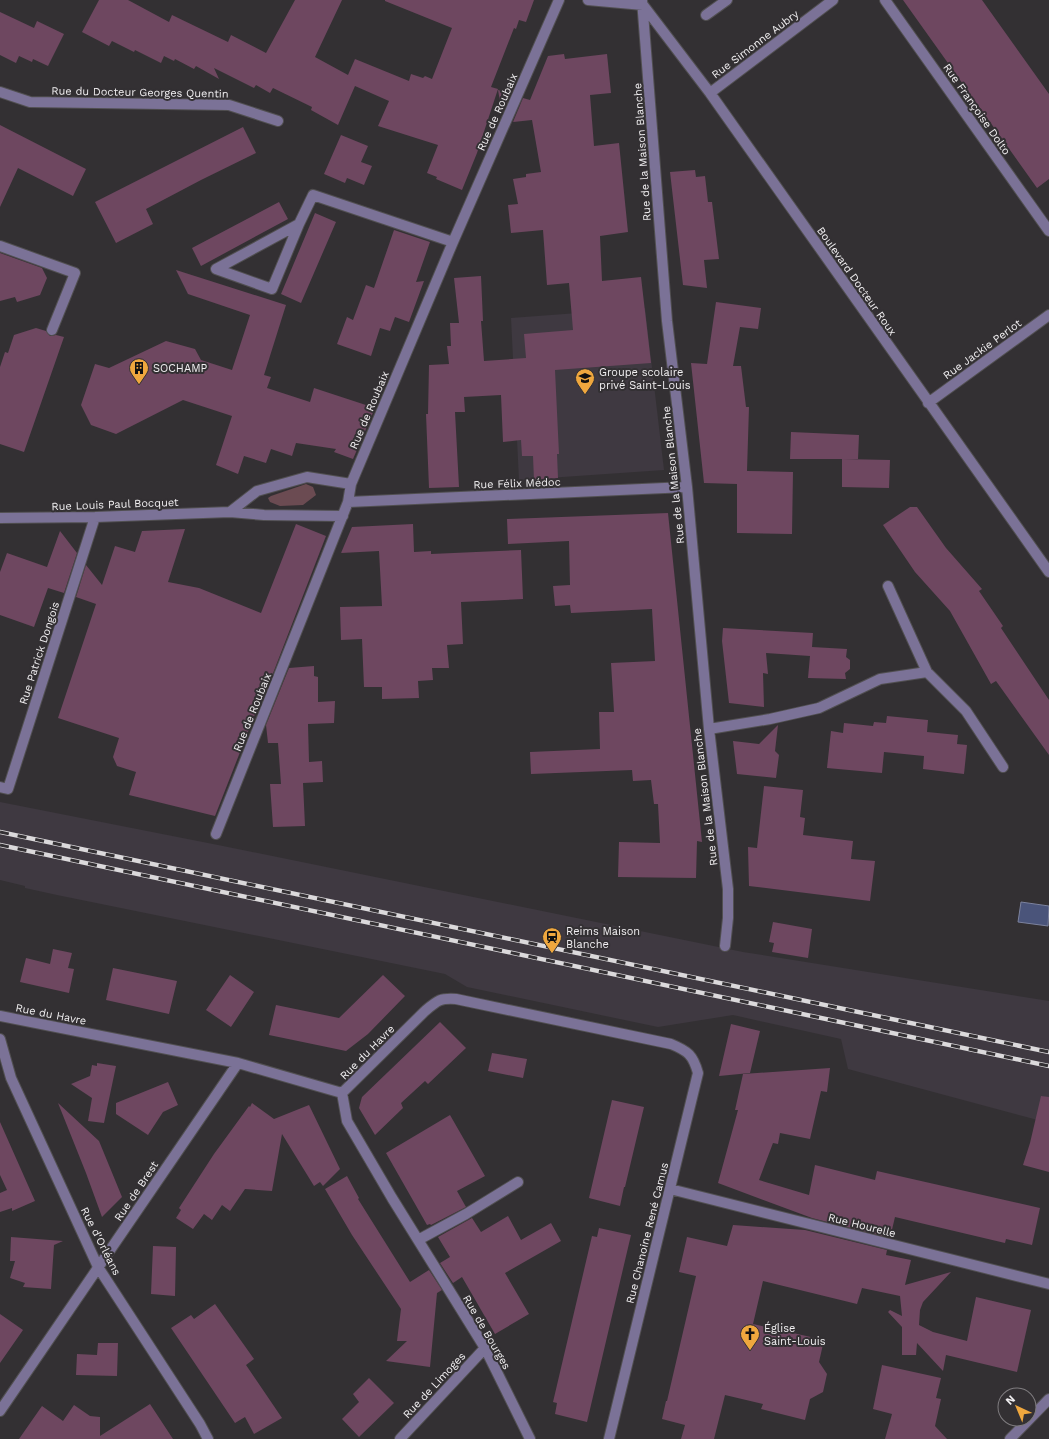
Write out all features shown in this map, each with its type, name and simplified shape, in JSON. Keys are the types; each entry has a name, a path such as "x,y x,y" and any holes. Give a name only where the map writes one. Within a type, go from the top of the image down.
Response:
{"street":[{"name":"Rue de Roubaix","path":"216,834 343,516 348,502 351,484 453,242 559,0"},
{"path":"588,0 643,2"},
{"path":"706,15 727,0"},
{"name":"Rue Simonne Aubry","path":"710,93 833,0"},
{"name":"Rue Françoise Dolto","path":"885,0 1049,231"},
{"name":"Boulevard Docteur Roux","path":"643,2 710,93 1049,572"},
{"name":"Rue de la Maison Blanche","path":"643,2 667,321 687,487 709,729 728,889 728,918 725,946"},
{"name":"Rue du Docteur Georges Quentin","path":"0,92 30,102 230,105 278,121"},
{"path":"299,224 216,269 272,289 299,224 313,195 453,242"},
{"path":"0,246 75,272 52,330"},
{"name":"Rue Jackie Perlot","path":"928,403 1049,315"},
{"path":"230,512 257,491 306,477 351,484"},
{"name":"Rue Félix Médoc","path":"348,502 687,487"},
{"name":"Rue Louis Paul Bocquet","path":"0,518 95,517 230,512 264,515 343,516"},
{"name":"Rue Patrick Dongois","path":"0,787 8,789 95,517"},
{"path":"888,586 927,672 966,711 1003,767"},
{"path":"709,729 770,720 818,708 880,679 927,672"},
{"name":"Rue du Havre","path":"0,1016 238,1063 342,1093 425,1011 434,1003 443,998 456,999 671,1044"},
{"name":"Rue d'Orléans","path":"0,1039 11,1078 98,1267 200,1424 208,1439"},
{"name":"Rue Chanoine René Camus","path":"609,1439 698,1073 695,1063 690,1055 684,1050 671,1044"},
{"name":"Rue de Brest","path":"0,1410 238,1063"},
{"name":"Rue de Bourges","path":"342,1093 347,1121 485,1348 530,1439"},
{"path":"418,1240 466,1214 518,1182"},
{"name":"Rue Hourelle","path":"670,1189 1049,1284"},
{"name":"Rue de Limoges","path":"400,1439 485,1348"},
{"path":"1010,1439 1049,1399"}],"shaded area":[{"name":"Groupe scolaire privé Saint-Louis","path":"645,308 664,470 519,480 511,318"},
{"path":"306,484 313,487 316,495 303,505 280,506 270,502 268,498 271,496"},
{"path":"0,802 743,952 1049,1001 1049,1123 848,1069 841,1039 733,1015 658,1027 467,987 445,974 25,888 25,886 0,880"}],"water":[{"path":"1021,902 1049,906 1048,926 1018,922"}],"building":[{"path":"99,0 128,0 169,22 172,15 228,42 231,35 266,53 295,0 342,0 315,57 348,75 355,59 409,81 411,74 423,78 425,76 432,79 452,28 385,0 534,0 526,22 519,20 516,29 514,28 491,87 498,89 477,153 462,190 436,179 437,177 427,173 438,145 378,126 389,101 355,86 338,125 311,110 312,107 273,88 270,93 256,85 254,88 214,68 219,79 196,66 194,69 175,59 174,61 164,56 161,63 135,50 134,52 112,41 109,46 82,32"},
{"path":"903,0 982,0 1049,94 1049,179 1037,188"},
{"path":"0,12 34,28 37,21 64,34 48,66 33,59 32,62 19,56 16,63 0,55"},
{"path":"564,54 565,59 607,54 611,93 590,95 594,146 619,143 628,232 600,236 602,281 641,277 651,363 555,370 559,454 557,454 558,478 534,480 533,456 522,456 521,440 503,442 501,395 464,397 465,412 455,412 459,487 429,488 426,414 428,414 429,365 449,364 447,346 451,346 450,323 459,323 454,278 481,276 483,321 481,321 484,361 526,358 524,334 573,330 569,283 547,285 543,230 511,233 508,205 518,204 513,179 526,177 526,174 541,172 532,120 513,122 523,98 530,100 548,56"},
{"path":"498,90 511,94 502,113"},
{"path":"0,125 86,169 73,196 18,168 0,207"},
{"path":"243,127 256,153 146,209 153,224 116,243 95,202"},
{"path":"341,135 368,146 361,162 372,166 364,185 347,178 345,183 324,174"},
{"path":"695,170 696,177 705,176 708,202 712,202 719,259 704,260 707,288 683,285 670,172"},
{"path":"279,202 288,219 201,266 192,248"},
{"path":"315,213 336,222 301,303 281,294"},
{"path":"394,230 430,242 416,282 424,281 409,322 395,317 390,331 380,328 371,356 337,344 347,317 353,320 366,285 374,288"},
{"path":"0,253 42,268 47,278 40,295 17,302 15,297 0,301"},
{"path":"176,270 286,305 264,375 271,377 267,388 310,402 314,388 375,408 353,459 334,452 336,449 296,443 292,456 271,449 266,463 244,456 238,474 216,465 232,416 183,400 116,434 91,425 81,405 95,364 109,368 166,341 195,349 201,360 232,370 250,315 188,294"},
{"path":"716,302 761,308 758,329 740,327 733,366 741,366 746,407 749,407 747,471 793,472 792,534 737,533 737,484 704,483 691,363 707,364"},
{"path":"36,328 46,331 50,336 56,335 64,337 24,452 0,444 0,367 5,352 8,353 14,335"},
{"path":"791,432 859,435 858,459 790,459"},
{"path":"842,459 890,460 889,488 842,487"},
{"path":"910,507 917,507 946,548 982,589 979,591 1003,626 1001,628 1049,700 1049,755 996,681 991,684 950,611 915,572 883,525"},
{"path":"668,513 702,842 697,841 696,878 618,877 619,842 660,843 658,804 654,804 651,780 633,781 632,770 531,774 530,752 600,749 599,712 614,712 611,663 655,661 652,609 571,613 570,605 555,606 553,586 570,585 569,541 508,544 507,519"},
{"path":"296,524 326,536 265,694 264,691 215,816 129,795 136,772 117,766 113,757 119,738 58,718 96,604 76,597 86,565 102,585 115,546 135,552 142,531 185,529 168,582 199,588 261,613"},
{"path":"413,524 414,552 431,551 431,554 521,550 523,599 461,602 463,644 447,645 449,668 432,668 433,680 418,681 419,698 382,699 382,687 364,687 362,639 341,640 340,607 382,606 379,551 341,553 352,527"},
{"path":"60,531 77,553 64,593 48,588 34,627 0,615 0,572 7,553 47,567"},
{"path":"723,628 813,633 812,647 847,649 846,657 850,660 850,669 845,673 846,679 808,678 810,656 766,653 768,674 763,673 764,707 729,703 722,641"},
{"path":"314,666 314,676 318,677 318,702 335,701 334,723 308,724 309,762 322,761 323,782 303,783 305,826 273,827 270,784 281,784 278,743 268,743 266,725 289,668"},
{"path":"887,716 928,720 927,732 958,735 957,744 967,745 964,774 923,769 924,756 884,752 882,773 827,768 831,731 843,733 844,723 873,726 874,722 886,723"},
{"path":"778,725 775,751 779,755 776,778 737,774 733,741 759,744"},
{"path":"764,786 803,790 800,817 805,818 803,835 853,841 851,859 875,861 870,901 749,886 748,847 757,848"},
{"path":"773,922 812,929 808,958 772,952 774,943 769,942"},
{"path":"53,949 72,953 68,968 74,969 69,993 20,982 26,958 50,964"},
{"path":"113,968 177,981 169,1014 106,1000"},
{"path":"230,975 254,992 231,1027 206,1010"},
{"path":"383,975 405,996 368,1034 346,1051 269,1035 276,1005 339,1018"},
{"path":"440,1022 466,1048 428,1084 425,1081 401,1103 403,1108 375,1135 359,1108 362,1097"},
{"path":"731,1024 760,1031 750,1073 719,1076"},
{"path":"492,1053 527,1059 523,1078 488,1071"},
{"path":"97,1063 116,1066 104,1123 88,1121 92,1098 71,1084 90,1076 92,1065 97,1066"},
{"path":"830,1068 827,1092 821,1091 810,1139 780,1133 778,1144 773,1143 759,1180 809,1195 815,1165 875,1180 877,1171 1040,1208 1032,1245 1006,1239 1005,1243 895,1217 890,1238 812,1218 718,1183 738,1110 735,1110 743,1074"},
{"path":"168,1082 178,1105 163,1112 148,1135 116,1114 116,1103"},
{"path":"1041,1096 1049,1097 1049,1172 1023,1165 1030,1143"},
{"path":"612,1100 644,1107 620,1206 589,1198"},
{"path":"58,1103 99,1141 122,1197 102,1217 86,1173"},
{"path":"252,1103 274,1119 309,1105 340,1169 323,1186 320,1182 314,1186 282,1134 272,1191 245,1189 230,1211 222,1205 212,1220 204,1214 193,1229 176,1218 181,1210 179,1208 214,1154"},
{"path":"450,1115 485,1176 457,1191 466,1207 431,1225 427,1225 386,1153"},
{"path":"0,1122 35,1201 12,1211 12,1208 0,1212 0,1193 7,1190 0,1175"},
{"path":"347,1176 359,1198 358,1199 410,1282 429,1270 442,1290 437,1293 430,1367 386,1361 407,1341 397,1341 401,1309 352,1235 325,1189"},
{"path":"508,1216 521,1240 551,1223 561,1241 505,1273 529,1314 495,1334 462,1277 453,1283 440,1263 450,1257 438,1237 472,1218 481,1232"},
{"path":"733,1225 805,1230 887,1250 886,1255 911,1260 905,1285 951,1272 923,1302 920,1310 919,1325 933,1332 967,1341 976,1297 1031,1310 1017,1372 946,1355 943,1371 917,1343 916,1355 902,1355 902,1327 888,1312 890,1310 902,1316 900,1296 862,1288 857,1304 763,1281 753,1324 824,1340 819,1362 827,1374 823,1392 810,1399 805,1420 761,1409 763,1404 725,1395 714,1439 681,1439 685,1425 662,1419 696,1276 679,1272 687,1237 727,1246"},
{"path":"599,1228 631,1235 587,1422 555,1414 557,1403 553,1402 592,1236 597,1237"},
{"path":"11,1237 63,1241 54,1245 51,1289 23,1287 25,1283 10,1278 15,1261 10,1261"},
{"path":"153,1246 176,1247 175,1296 151,1294"},
{"path":"215,1304 254,1359 246,1365 282,1418 254,1434 245,1417 235,1423 171,1328 191,1315 194,1319"},
{"path":"0,1314 23,1330 0,1363"},
{"path":"98,1343 118,1343 117,1376 76,1375 77,1354 97,1355"},
{"path":"882,1365 941,1378 936,1398 941,1399 935,1426 947,1439 885,1439 892,1414 873,1409"},
{"path":"369,1378 394,1403 359,1437 342,1419 359,1402 353,1394"},
{"path":"150,1404 173,1439 19,1439 42,1406 63,1421 74,1405 90,1416 100,1417 100,1436"}],"railway":[{"path":"0,832 1049,1052"},
{"path":"0,845 1049,1066"}],"place":[{"name":"SOCHAMP","path":"139,385"},
{"name":"Groupe scolaire privé Saint-Louis","path":"585,395"},
{"name":"Reims Maison Blanche","path":"552,954"},
{"name":"Église Saint-Louis","path":"750,1351"}]}
